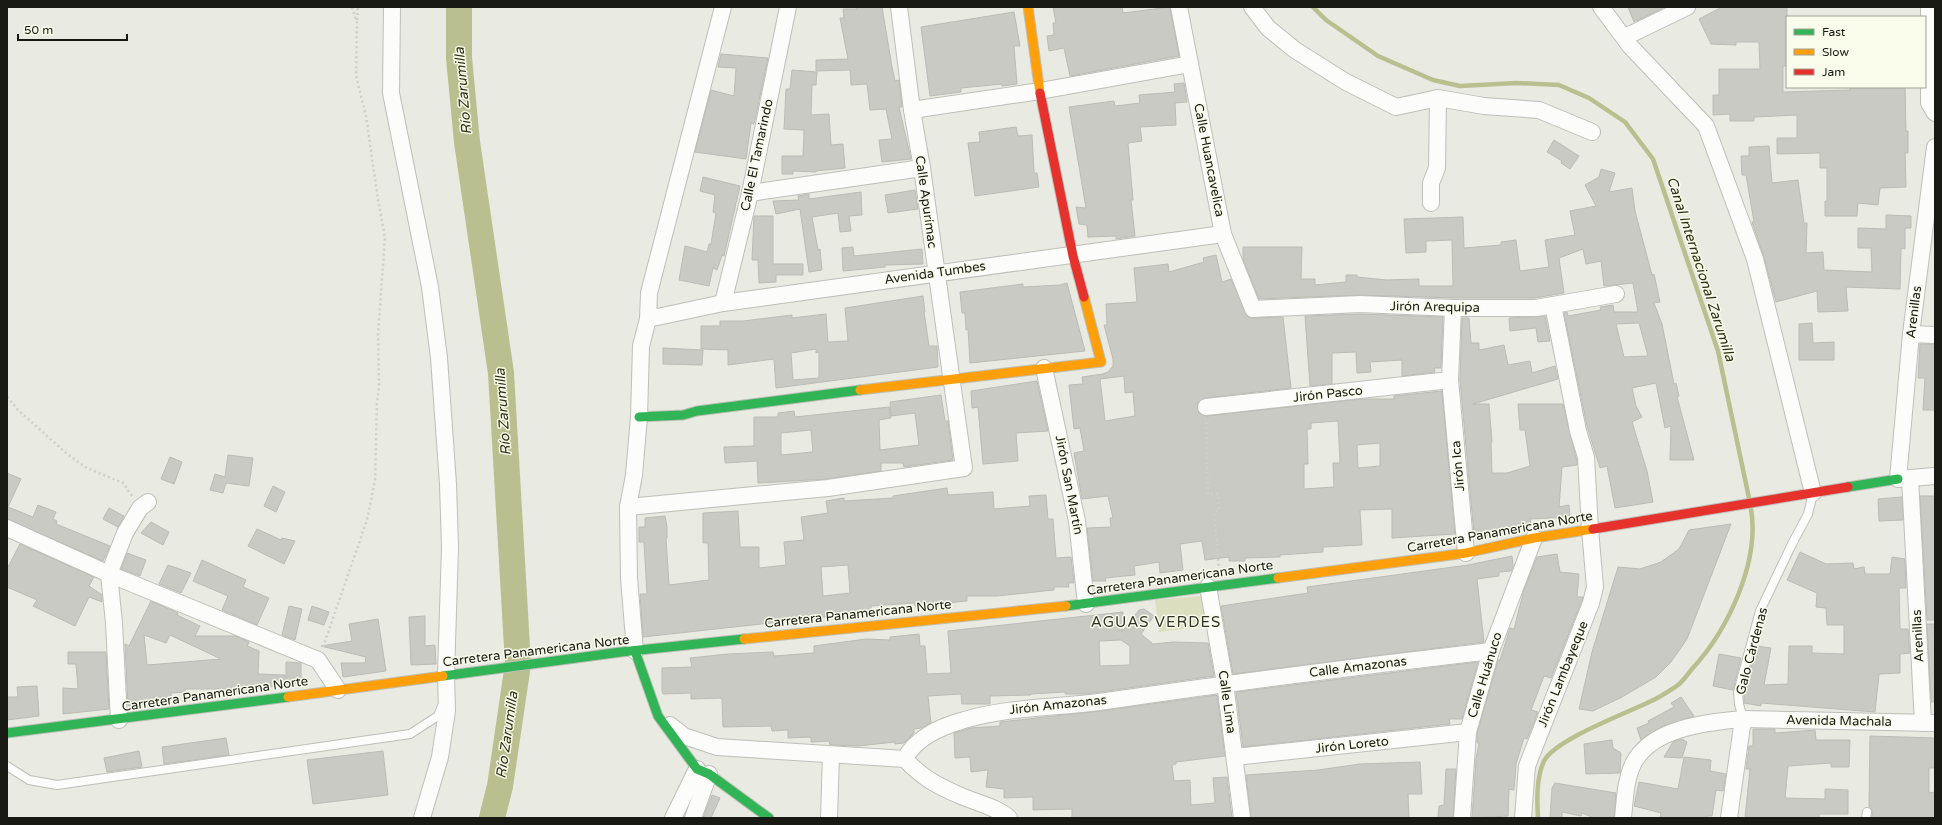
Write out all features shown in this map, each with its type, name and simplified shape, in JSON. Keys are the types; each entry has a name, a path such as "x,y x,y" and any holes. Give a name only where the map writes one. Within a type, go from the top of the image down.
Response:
{"main road":[{"path":"639,417 683,415 697,411 951,378 1101,362 1073,256 1040,91 1028,7"},
{"name":"Carretera Panamericana Norte","path":"7,733 119,720 453,674 628,652 1086,604 1466,553 1534,538 1904,478"},
{"path":"628,652 658,716 703,771 769,818"}],"street":[{"path":"392,7 391,94 430,287 439,358 449,492 453,674 447,697 447,711 440,757 422,818"},
{"path":"628,652 628,506 634,475 639,417 641,346 648,319 649,293 723,7"},
{"name":"Calle El Tamarindo","path":"723,303 750,193 788,7"},
{"name":"Calle Apurímac","path":"628,506 828,488 964,468 935,272 922,168 912,110 899,7"},
{"name":"Calle Huancavelica","path":"1179,7 1223,234 1252,309"},
{"path":"1252,7 1268,28 1295,50 1346,82 1396,107 1438,98 1484,106 1539,110 1592,132"},
{"path":"1601,7 1625,37 1630,46 1706,126 1755,259 1813,493"},
{"path":"1625,37 1686,7"},
{"path":"1929,7 1929,103 1935,113"},
{"path":"912,110 1040,91 1190,64"},
{"path":"1432,203 1432,184 1437,168 1438,98"},
{"name":"Arenillas","path":"1929,723 1904,478 1911,334 1935,147"},
{"path":"750,193 922,168"},
{"name":"Avenida Tumbes","path":"648,319 723,303 935,272 1073,256 1223,234"},
{"name":"Jirón Arequipa","path":"1252,309 1360,304 1453,308 1536,308 1616,294"},
{"name":"Jirón Lambayeque","path":"1523,818 1528,766 1591,603 1595,587 1586,457 1578,431 1553,305"},
{"name":"Jirón Ica","path":"1453,308 1450,380 1466,553"},
{"path":"1911,334 1935,334"},
{"name":"Jirón San Martín","path":"1044,368 1077,521 1086,604"},
{"name":"Jirón Pasco","path":"1206,407 1450,380"},
{"path":"1904,478 1935,476"},
{"path":"119,720 114,623 109,574 124,533 144,505"},
{"path":"7,528 109,574 318,660 338,690"},
{"name":"Calle Huánuco","path":"1462,818 1468,732 1491,651 1534,538"},
{"name":"Calle Lima","path":"1214,586 1242,818"},
{"name":"Calle Amazonas","path":"1225,683 1491,651"},
{"name":"Jirón Amazonas","path":"904,759 907,753 937,729 961,720 1006,711 1096,702 1225,683"},
{"path":"658,716 684,736 717,747 904,759 919,775 926,779 1006,815 1009,818"},
{"name":"Avenida Machala","path":"1623,818 1627,779 1633,763 1645,748 1684,727 1743,719 1929,723"},
{"name":"Galo Cárdenas","path":"1729,818 1743,719"},
{"name":"Jirón Loreto","path":"1235,757 1468,732"},
{"path":"829,818 831,755"},
{"path":"673,818 703,771"},
{"path":"693,818 703,771"}],"lane":[{"name":"Galo Cárdenas","path":"1743,719 1738,704 1738,692 1760,611 1808,514 1813,493"},
{"path":"7,766 29,780 57,785 410,734 438,716 447,697"}],"path":[{"path":"352,7 357,23"},
{"path":"318,660 367,520 375,480 377,403 379,386 378,334 385,238 366,116 356,76 358,7"},
{"path":"7,397 18,410 65,452 85,467 123,483 144,505"},
{"path":"1206,407 1208,494 1218,494 1219,510 1214,513 1214,586"}],"green space":[{"path":"1202,596 1207,626 1159,632 1155,600"}],"building":[{"path":"856,7 882,7 895,81 899,80 902,107 899,107 911,159 882,162 879,140 892,139 886,109 870,110 867,84 851,85 850,70 816,71 816,60 848,59 840,18 844,18 843,9 857,9"},
{"path":"1053,7 1122,7 1123,13 1170,7 1179,56 1070,76 1064,48 1049,51 1047,36 1054,35 1053,23 1056,23"},
{"path":"1628,7 1665,7 1634,22"},
{"path":"1722,7 1787,7 1786,66 1783,66 1783,92 1850,90 1850,88 1905,88 1906,131 1908,131 1908,153 1905,153 1906,187 1880,188 1878,205 1858,203 1857,216 1825,216 1825,201 1827,201 1827,168 1820,168 1820,153 1777,154 1777,138 1797,138 1797,115 1754,117 1754,121 1730,121 1730,114 1713,115 1713,95 1719,95 1719,69 1760,69 1759,42 1736,42 1736,45 1711,44 1699,19"},
{"path":"1014,12 1020,46 1014,46 1017,84 961,88 961,92 930,96 921,27"},
{"path":"721,54 768,58 754,124 751,123 746,159 695,152 711,90 734,96 736,68 718,67"},
{"path":"792,70 817,72 816,85 812,85 811,115 829,114 831,145 843,144 845,168 816,172 793,171 793,174 782,174 782,156 803,156 804,130 784,129 786,89 790,89"},
{"path":"1184,83 1187,102 1175,103 1176,125 1140,127 1142,141 1128,143 1133,200 1131,200 1135,236 1116,239 1116,236 1088,237 1087,225 1079,224 1076,207 1086,208 1069,107 1114,101 1115,106 1140,103 1139,95 1175,92 1174,84"},
{"path":"1016,127 1018,136 1032,135 1034,173 1037,173 1039,187 975,196 968,143 980,142 979,132"},
{"path":"1554,140 1579,156 1570,169 1561,163 1562,161 1547,152"},
{"path":"1769,146 1772,183 1798,180 1804,223 1807,223 1806,253 1823,252 1824,270 1872,272 1871,248 1858,248 1858,228 1886,229 1886,215 1911,216 1911,228 1905,228 1905,249 1901,248 1900,289 1846,287 1848,311 1818,312 1817,291 1776,302 1764,257 1752,222 1754,222 1746,175 1742,175 1741,156 1749,156 1749,147"},
{"path":"1601,169 1615,173 1609,192 1632,188 1635,211 1652,275 1654,274 1660,302 1654,303 1662,324 1674,384 1676,383 1679,396 1677,397 1694,460 1670,460 1671,426 1665,428 1656,383 1632,388 1636,406 1642,417 1632,422 1647,471 1653,502 1615,508 1607,466 1600,468 1587,426 1564,313 1567,312 1568,316 1601,310 1600,307 1613,305 1614,312 1638,312 1633,283 1604,286 1601,261 1586,264 1583,249 1559,258 1564,293 1535,298 1453,298 1360,295 1259,299 1243,259 1243,247 1302,247 1301,279 1315,279 1315,285 1346,282 1346,275 1357,275 1357,277 1386,280 1419,279 1419,286 1453,286 1452,240 1426,241 1426,252 1406,253 1404,219 1463,217 1464,248 1501,245 1501,242 1516,240 1520,271 1549,267 1545,240 1575,235 1570,211 1596,206 1585,185 1599,177","holes":["1639,323 1648,356 1624,357 1616,324"]},
{"path":"703,177 740,186 724,256 722,255 717,270 713,268 709,286 679,280 685,246 707,252 709,244 711,244 716,213 713,212 715,195 700,191"},
{"path":"915,190 918,209 888,213 885,195"},
{"path":"861,192 862,215 849,216 851,231 840,232 838,213 812,217 818,250 820,249 822,270 809,272 800,209 776,214 773,201 799,200 798,196 809,194 809,199"},
{"path":"754,216 773,216 773,264 803,264 803,275 776,275 776,282 759,283 758,260 752,260"},
{"path":"853,247 854,256 922,249 923,264 885,265 885,267 843,271 842,248"},
{"path":"1216,255 1222,282 1231,279 1248,317 1283,317 1291,388 1205,398 1197,404 1199,413 1207,416 1361,399 1394,399 1394,396 1442,391 1455,534 1392,538 1392,509 1360,510 1362,545 1323,547 1323,552 1280,555 1280,557 1245,558 1245,561 1229,561 1229,557 1205,560 1202,541 1180,544 1183,570 1160,573 1159,562 1134,566 1135,575 1105,578 1106,581 1093,581 1087,528 1111,527 1110,518 1113,518 1108,496 1082,499 1074,453 1084,451 1080,428 1074,429 1069,385 1083,384 1082,377 1103,374 1108,372 1113,366 1113,359 1104,325 1107,325 1106,304 1137,302 1134,268 1168,264 1169,272 1204,262 1203,258","holes":["1124,376 1125,393 1133,392 1135,416 1105,421 1100,379","1338,421 1340,463 1333,463 1334,487 1304,489 1304,464 1308,464 1307,429 1311,429 1311,423","1380,443 1380,466 1358,468 1357,445"]},
{"path":"1067,283 1085,351 970,363 968,329 966,330 965,313 962,313 960,292 1023,284 1023,287 1060,285"},
{"path":"923,296 929,346 937,346 938,367 776,388 774,359 728,365 728,350 701,349 701,326 720,326 720,321 743,321 792,315 792,318 826,314 828,342 848,341 845,308","holes":["816,349 816,353 819,352 819,378 793,380 791,353"]},
{"path":"1360,314 1443,317 1441,368 1434,368 1435,372 1402,376 1402,360 1370,362 1371,372 1357,373 1356,352 1332,353 1332,384 1310,386 1305,316"},
{"path":"1545,316 1550,341 1538,342 1536,328 1510,331 1509,318"},
{"path":"1462,318 1469,318 1471,343 1479,343 1479,350 1504,345 1508,365 1530,361 1532,373 1555,366 1558,379 1473,404 1489,404 1492,442 1492,473 1507,473 1530,466 1525,430 1520,430 1518,404 1563,404 1577,462 1577,465 1562,467 1559,507 1569,505 1570,517 1530,519 1531,526 1486,536 1485,534 1474,534 1460,380"},
{"path":"1812,323 1813,343 1834,342 1834,360 1799,360 1799,324"},
{"path":"1920,344 1935,344 1935,410 1923,410 1925,378 1918,378"},
{"path":"663,348 703,350 702,365 663,364"},
{"path":"1037,381 1048,431 1016,433 1018,461 983,464 978,407 972,408 971,391"},
{"path":"941,395 945,421 948,421 953,460 904,467 903,463 881,463 881,471 827,479 758,483 757,461 725,463 724,447 754,446 754,417 778,417 778,413 794,411 795,417 889,407 891,418 879,420 880,450 919,445 915,413 891,416 890,402","holes":["811,430 813,452 781,455 781,433"]},
{"path":"228,455 253,458 249,486 226,483 223,493 210,490 215,474 225,477"},
{"path":"170,457 182,462 174,484 161,479"},
{"path":"7,473 21,479 8,507 33,517 38,505 56,512 53,519 57,521 56,524 110,546 103,561 7,519"},
{"path":"273,486 285,492 276,512 264,506"},
{"path":"947,488 948,495 993,492 994,509 1030,506 1029,496 1046,495 1048,519 1053,519 1056,558 1071,557 1074,583 1068,583 1069,587 1054,587 1054,590 997,596 967,596 967,601 915,606 914,603 871,606 871,610 825,613 825,617 643,637 640,594 647,594 644,542 639,542 639,527 645,527 645,518 665,516 667,526 666,538 669,585 709,580 708,543 703,543 703,513 738,511 740,547 759,547 759,568 786,565 784,542 804,540 801,517 828,513 826,501 844,498 844,501 893,498 893,496","holes":["848,565 850,593 823,596 821,567"]},
{"path":"1920,496 1935,496 1935,620 1927,620"},
{"path":"1902,497 1903,520 1879,521 1878,499"},
{"path":"109,508 124,516 118,527 103,519"},
{"path":"151,522 169,532 163,545 141,533"},
{"path":"1731,524 1687,639 1671,662 1656,677 1622,697 1593,711 1579,709 1592,652 1618,567 1640,569 1661,562 1679,549 1689,530"},
{"path":"257,529 281,540 282,538 295,541 284,564 248,546"},
{"path":"20,544 94,577 89,586 102,595 102,602 89,597 75,626 33,606 37,600 7,587 7,569"},
{"path":"1800,552 1826,564 1853,563 1854,569 1864,567 1865,574 1890,574 1892,557 1905,559 1906,588 1899,588 1900,629 1908,629 1910,653 1900,654 1900,673 1879,674 1875,712 1761,703 1761,706 1744,703 1744,692 1756,646 1771,648 1764,685 1788,684 1789,646 1812,646 1812,653 1844,654 1844,625 1827,625 1826,608 1816,607 1817,593 1787,580"},
{"path":"127,553 146,560 140,576 121,569"},
{"path":"1557,554 1560,572 1579,574 1577,597 1583,597 1551,678 1544,676 1531,710 1538,712 1527,739 1524,738 1516,764 1514,790 1509,789 1508,816 1472,818 1476,759 1479,743 1477,743 1477,734 1498,660 1500,660 1510,628 1514,629 1524,590 1537,557"},
{"path":"1512,556 1513,567 1511,571 1499,572 1499,576 1477,579 1484,642 1233,674 1221,606 1308,593 1307,587 1468,565"},
{"path":"202,560 246,580 243,587 269,598 257,625 222,610 228,596 193,581"},
{"path":"168,565 191,573 181,593 159,584"},
{"path":"151,601 178,613 177,615 200,626 195,636 236,636 249,642 247,646 259,651 258,674 285,675 285,685 236,691 236,689 185,689 185,692 171,693 171,699 154,701 154,703 128,706 125,644 129,646","holes":["144,635 166,643 170,635 221,659 147,665"]},
{"path":"289,606 302,609 295,640 282,635"},
{"path":"312,606 329,612 324,625 308,620"},
{"path":"1144,609 1154,616 1141,634 1153,644 1173,642 1208,643 1214,676 1086,694 1065,694 1065,692 990,696 990,704 962,704 961,694 928,696 931,723 921,728 914,729 914,733 904,743 895,744 895,742 858,746 830,745 829,741 811,742 811,737 788,738 788,730 772,731 771,726 723,727 722,698 691,699 691,693 663,694 662,691 662,668 692,667 690,658 728,654 773,652 774,656 814,653 814,646 866,639 890,640 890,637 919,634 920,646 925,646 927,674 951,673 948,631 1123,612 1122,632 1139,610","holes":["1121,640 1130,646 1130,665 1100,666 1099,641"]},
{"path":"425,616 425,646 435,645 436,664 411,665 409,617"},
{"path":"378,619 386,671 343,677 341,663 365,663 366,657 321,646 352,641 349,624"},
{"path":"1927,624 1935,624 1935,702 1931,702"},
{"path":"68,652 106,652 109,709 63,714 63,688 78,689 76,664 68,664"},
{"path":"1719,654 1741,658 1733,690 1713,686"},
{"path":"286,662 301,663 301,683 286,684"},
{"path":"1478,662 1462,719 1449,719 1450,724 1243,747 1236,692"},
{"path":"37,686 39,716 7,720 7,697 18,697 17,687"},
{"path":"1217,695 1225,756 1176,762 1176,764 1172,765 1174,781 1190,780 1191,805 1215,803 1213,778 1227,777 1232,818 1072,818 1072,809 1033,810 1033,797 1004,798 1004,789 986,787 988,770 971,772 970,757 955,758 954,733 971,728 1000,726 1000,722 1100,711"},
{"path":"1681,697 1694,716 1663,726 1641,740 1637,728 1649,723 1648,721 1674,707 1671,703"},
{"path":"1753,729 1775,729 1775,733 1815,730 1816,740 1850,740 1849,767 1831,767 1831,763 1788,766 1785,798 1825,799 1825,789 1848,790 1848,814 1819,814 1819,818 1745,818 1750,769 1746,769 1749,746 1753,746"},
{"path":"1870,736 1935,738 1935,768 1929,768 1929,793 1935,792 1935,818 1872,818 1872,810 1869,807"},
{"path":"226,738 229,755 164,764 162,747"},
{"path":"1682,739 1687,742 1682,758 1664,757 1673,742"},
{"path":"1612,740 1613,748 1621,753 1620,773 1586,774 1584,744"},
{"path":"139,751 142,767 107,772 104,758"},
{"path":"383,751 388,795 313,804 307,760"},
{"path":"1684,757 1711,760 1710,771 1726,774 1723,791 1716,790 1712,816 1707,816 1707,818 1660,818 1661,813 1634,806 1639,782 1678,789"},
{"path":"1420,762 1422,794 1408,794 1409,818 1251,818 1246,775 1318,770 1360,764"},
{"path":"1446,769 1456,769 1453,818 1438,818 1439,806 1444,805"},
{"path":"1555,783 1616,793 1614,818 1594,818 1582,813 1581,816 1562,812 1562,818 1550,818 1552,788"},
{"path":"712,795 720,798 711,818 703,818"}],"waterway":[{"name":"Río Zarumilla","path":"459,7 459,58 467,142 501,373 518,664 500,786 492,818"},
{"name":"Canal Internacional Zarumilla","path":"1313,7 1326,20 1378,56 1433,80 1460,86 1516,83 1559,85 1589,98 1625,122 1653,159 1718,351 1749,498"},
{"name":"Canal Internacional Zarumilla","path":"1538,818 1538,782 1544,761 1551,753 1562,744 1576,736 1653,700 1678,685 1682,682 1718,635 1729,615 1746,573 1751,551 1753,529 1751,509"}],"traffic: fast":[{"path":"639,417 683,415 697,411 860,390"},
{"path":"1848,487 1898,479"},
{"path":"1066,606 1278,578"},
{"path":"443,676 621,652 744,639"},
{"path":"635,651 658,716 697,769 709,774 769,818"},
{"path":"7,733 288,697"}],"traffic: slow":[{"path":"1028,7 1040,93"},
{"path":"860,390 1101,362 1084,297"},
{"path":"1278,578 1466,553 1534,538 1593,529"},
{"path":"744,639 1066,606"},
{"path":"288,697 443,676"}],"traffic: jam":[{"path":"1040,93 1073,256 1084,297"},
{"path":"1593,529 1848,487"}],"district":[{"name":"AGUAS VERDES","path":"1156,622"}]}
